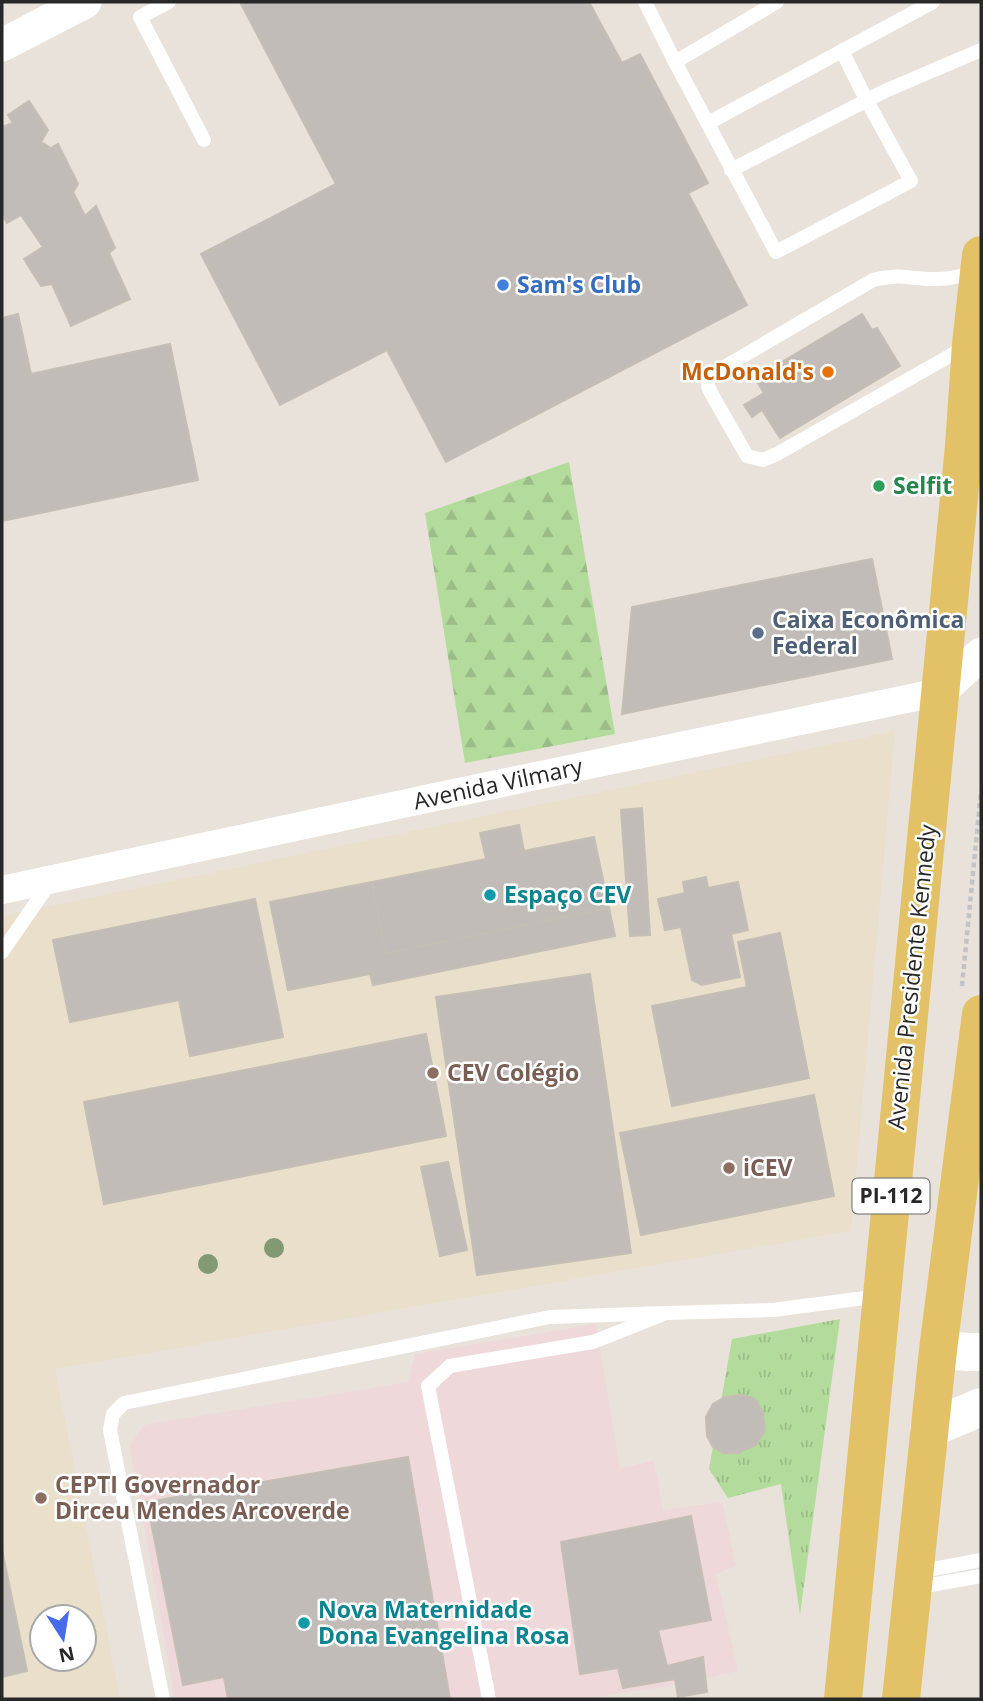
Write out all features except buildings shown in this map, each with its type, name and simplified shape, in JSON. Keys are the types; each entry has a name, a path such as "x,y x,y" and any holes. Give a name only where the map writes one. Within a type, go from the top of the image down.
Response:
{"main road":[{"name":"Avenida Presidente Kennedy","path":"843,1699 980,263"},
{"name":"PI-112","path":"897,1697 914,1581 938,1350 981,1014"},
{"path":"938,1350 981,1352"},
{"path":"929,1429 981,1407"}],"street":[{"path":"2,45 85,2"},
{"path":"940,692 981,654"},
{"name":"Avenida Vilmary","path":"2,890 940,692"}],"lane":[{"path":"169,2 140,17 204,139"},
{"path":"645,2 776,253 911,181 842,51"},
{"path":"675,61 777,2"},
{"path":"708,124 933,2"},
{"path":"732,170 885,91 981,50"},
{"path":"971,344 763,460 747,456 708,386 709,376 873,280 887,276 934,279 956,277 980,263"},
{"path":"2,952 51,880"},
{"path":"163,1699 110,1430 113,1414 124,1403 550,1317 773,1310 881,1296"},
{"path":"489,1699 428,1386 450,1366 593,1342 666,1313"},
{"path":"914,1581 981,1560"},
{"path":"914,1581 981,1576"}],"shaded area":[{"name":"CEV Colégio","path":"895,731 851,1231 55,1369 120,1699 2,1699 2,916"},
{"path":"596,1324 620,1468 654,1461 663,1510 722,1502 736,1566 716,1574 738,1671 587,1699 175,1699 130,1446 144,1425 408,1382 415,1354"}],"green space":[{"path":"569,462 615,734 465,763 425,513"},
{"path":"840,1319 800,1615 781,1484 728,1498 709,1469 732,1339"}],"place":[{"name":"Sam's Club","path":"503,285"},
{"name":"McDonald's","path":"828,372"},
{"name":"Selfit","path":"879,486"},
{"name":"Caixa Econômica Federal","path":"758,633"},
{"name":"Espaço CEV","path":"490,895"},
{"name":"CEV Colégio","path":"433,1073"},
{"name":"iCEV","path":"729,1168"},
{"name":"CEPTI Governador Dirceu Mendes Arcoverde","path":"41,1498"},
{"name":"Nova Maternidade Dona Evangelina Rosa","path":"304,1623"}]}
